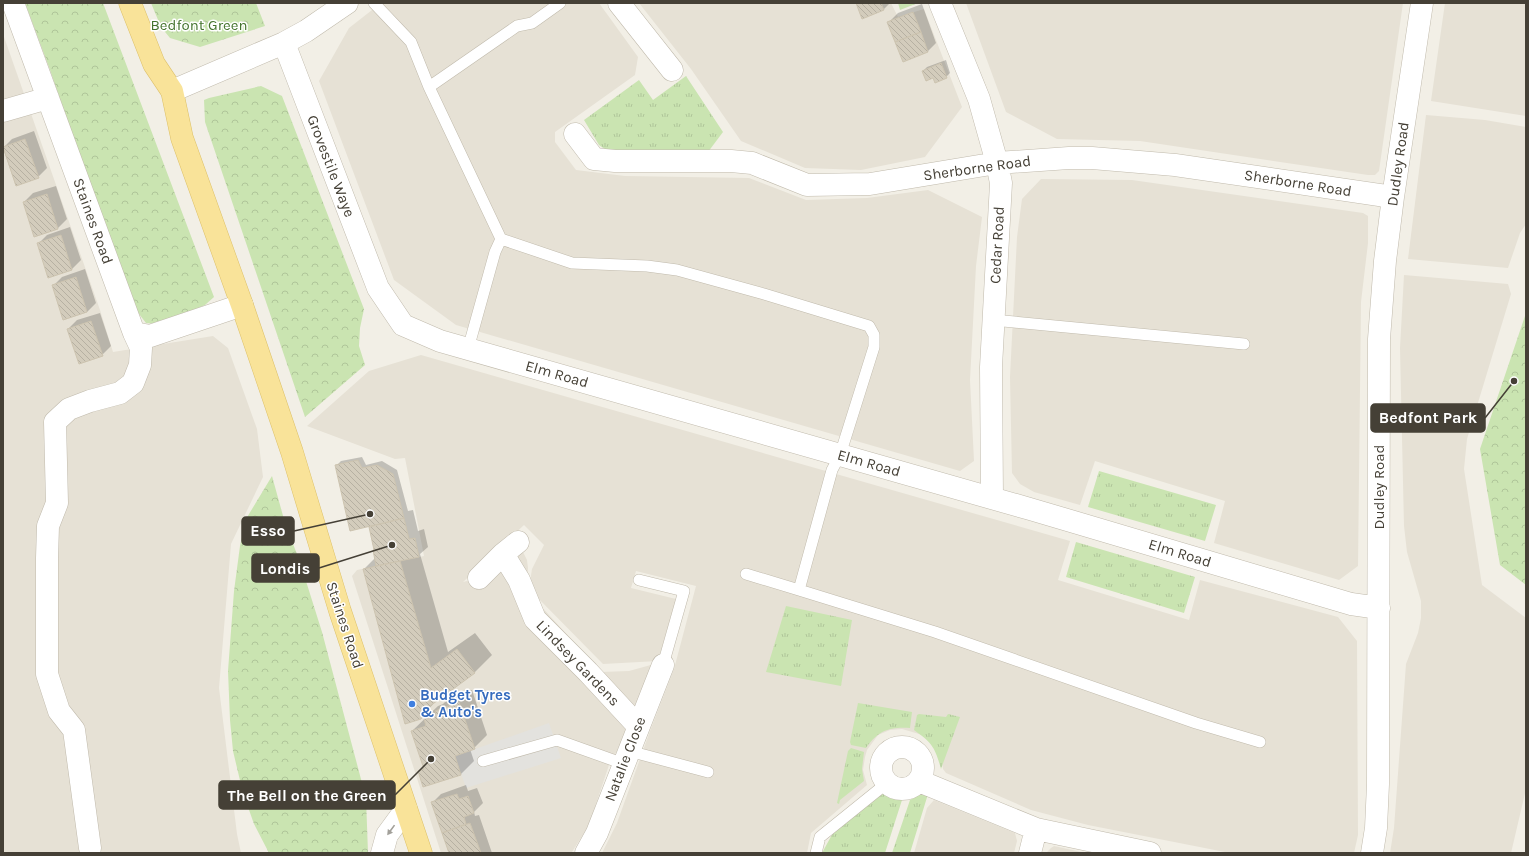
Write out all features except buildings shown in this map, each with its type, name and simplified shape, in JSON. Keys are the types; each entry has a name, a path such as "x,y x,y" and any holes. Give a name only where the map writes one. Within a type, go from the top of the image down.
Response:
{"main road":[{"name":"Staines Road","path":"130,3 154,64 172,91 182,138 242,305 292,452 340,612 421,853"}],"street":[{"name":"Staines Road","path":"13,3 134,333 141,348 140,365 134,383 120,393 90,401 69,409 55,422 57,503 48,526 47,674 59,711 74,730 90,848"},
{"path":"172,91 284,43 306,32 347,3"},
{"path":"619,3 672,70"},
{"name":"Cedar Road","path":"940,3 979,99 997,163 1000,183 991,367 992,498"},
{"name":"Dudley Road","path":"1372,853 1376,828 1378,784 1379,339 1385,261 1393,197 1422,3"},
{"name":"Grovestile Waye","path":"284,43 378,288"},
{"path":"3,111 48,98"},
{"name":"Sherborne Road","path":"575,134 594,159 615,161 731,161 752,163 806,184 870,184 997,163 1069,158 1092,158 1175,165 1393,197"},
{"name":"Elm Road","path":"378,288 403,325 440,341 992,498 1351,604 1379,608"},
{"path":"134,333 150,336 242,305"},
{"name":"Lindsey Gardens","path":"479,578 510,548 519,580 535,620 588,672 638,726"},
{"name":"Natalie Close","path":"586,853 597,833 663,665"},
{"path":"907,748 913,750 922,761 922,774 919,781 907,788 900,789 887,783 881,772 883,758 894,749 907,748"},
{"path":"919,781 1036,829 1150,853"},
{"path":"382,853 387,835 406,809"},
{"path":"1030,853 1036,829"}],"lane":[{"path":"374,3 411,42 429,87 501,239 572,263 647,266 677,270 764,294 869,326 874,335 874,347 840,455 832,470 799,590"},
{"path":"429,87 517,26 532,23 560,3"},
{"path":"468,349 495,252 501,239"},
{"path":"993,320 1244,344"},
{"path":"746,574 935,632 1196,723 1260,742"},
{"path":"639,580 684,591 663,665"},
{"path":"483,761 557,740 626,758 708,772"},
{"path":"816,853 820,837 887,783"}],"shaded area":[{"path":"381,3 599,3 638,57 635,75 555,132 555,142 576,170 625,176 749,178 806,200 867,198 928,190 982,217 976,266 970,380 974,461 960,471 456,325 394,280 319,81 349,28"},
{"path":"639,3 891,3 898,17 924,9 962,107 925,157 861,170 805,168 741,141 691,69"},
{"path":"966,3 1403,3 1379,171 1375,175 1368,175 1140,141 1057,139 1006,112"},
{"path":"1445,3 1526,3 1526,116 1431,101"},
{"path":"3,34 100,310 113,352 213,336 228,348 257,429 263,477 231,544 219,688 237,834 241,853 3,853"},
{"path":"1426,115 1485,120 1526,127 1526,224 1520,233 1508,268 1408,259"},
{"path":"1041,179 1132,180 1363,213 1368,216 1368,243 1361,302 1358,566 1339,580 1214,543 1225,501 1095,461 1080,505 1034,492 1020,484 1012,473 1010,377 1017,237 1022,199"},
{"path":"1404,275 1508,284 1511,294 1467,439 1464,469 1482,585 1526,618 1526,789 1511,853 1390,853 1394,828 1406,664 1418,633 1421,618 1421,601 1407,552 1404,526 1400,348"},
{"path":"421,355 1070,541 1058,580 1189,620 1200,580 1338,617 1357,641 1358,835 1354,853 1230,853 1088,825 1031,810 946,773 943,769 941,756 926,736 902,729 890,730 878,735 867,750 865,757 863,770 867,785 811,833 807,853 602,853 617,823 674,669 696,586 636,571 631,588 676,599 658,661 603,664 533,593 530,582 532,569 544,545 524,525 463,582 479,578 518,542 527,560 527,582 529,593 601,672 629,671 658,663 638,726 611,759 589,825 572,852 441,853 352,576 357,570 424,556 405,458 395,459 307,426 369,371"},
{"path":"549,723 561,758 466,788 455,756"},
{"path":"934,800 1015,833 1017,841 1014,853 914,853 927,808"},
{"path":"1054,846 1086,853 1046,853"}],"green space":[{"path":"25,3 103,3 214,297 205,305 183,315 156,324 146,323 129,301 50,70"},
{"name":"Bedfont Green","path":"151,3 256,3 265,26 200,47 170,38 161,27"},
{"path":"898,3 918,3 900,10"},
{"path":"686,76 723,132 708,152 609,152 599,145 584,120 639,80 653,100"},
{"path":"261,86 282,96 364,309 360,328 359,346 365,365 305,417 205,122 204,100"},
{"path":"1526,313 1526,585 1500,565 1480,449"},
{"path":"1099,471 1216,505 1205,541 1088,507"},
{"path":"272,476 285,523 300,562 322,632 366,798 368,853 269,853 254,824 243,793 233,751 230,720 228,671 234,591 240,546 246,519"},
{"path":"1076,542 1195,577 1184,613 1066,577"},
{"path":"786,606 852,620 841,686 766,672"},
{"path":"858,703 912,712 910,728 890,729 880,733 866,748 851,745 850,742"},
{"path":"948,714 960,717 941,769 935,750 925,738 914,730 917,715 946,717"},
{"path":"851,748 864,752 862,769 864,781 840,800 839,804 837,803 848,751"},
{"path":"875,791 902,800 885,853 822,853 834,831"},
{"path":"928,794 910,853 892,853 910,800 919,795"}],"place":[{"name":"Bedfont Park","path":"1514,381"},
{"name":"Esso","path":"370,514"},
{"name":"Londis","path":"392,545"},
{"name":"Budget Tyres & Auto's","path":"412,704"},
{"name":"The Bell on the Green","path":"431,759"}]}
